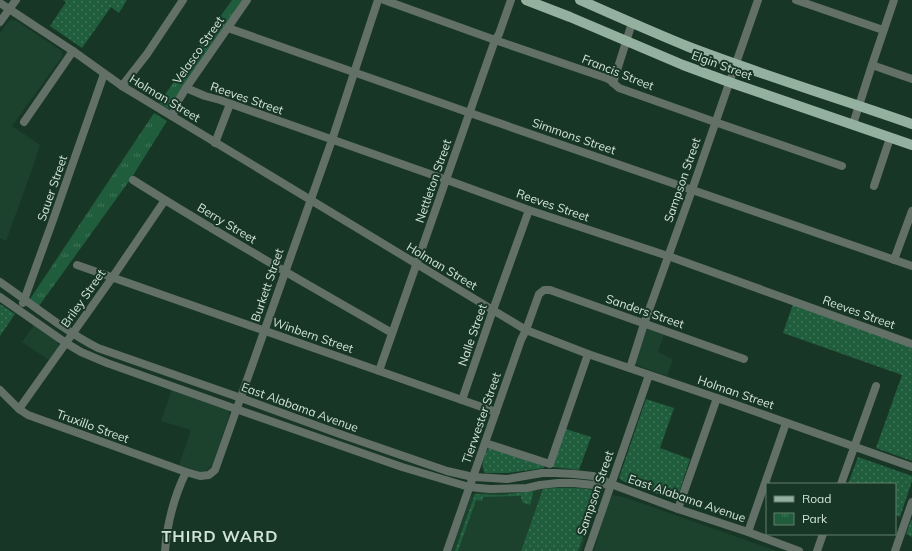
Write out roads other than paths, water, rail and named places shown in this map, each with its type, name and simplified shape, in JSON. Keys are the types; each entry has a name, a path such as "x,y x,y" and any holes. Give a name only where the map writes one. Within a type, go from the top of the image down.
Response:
{"main road":[{"name":"Elgin Street","path":"526,0 683,65 912,145"},
{"name":"Elgin Street","path":"580,0 632,23 735,64 912,124"}],"street":[{"path":"0,22 16,0"},
{"path":"122,86 147,54 183,0"},
{"name":"Velasco Street","path":"172,116 175,106 186,88 247,0"},
{"name":"Burkett Street","path":"186,472 200,476 209,475 215,470 219,462 236,409 332,140 378,0"},
{"name":"Francis Street","path":"384,0 606,78 619,88 842,166"},
{"name":"Nettleton Street","path":"379,371 495,40 499,34 511,0"},
{"name":"Sampson Street","path":"630,368 644,324 758,0"},
{"path":"796,0 883,30"},
{"path":"853,124 894,0"},
{"name":"Holman Street","path":"0,3 73,51 122,86 526,330 588,354 718,398 912,467"},
{"path":"613,83 632,23"},
{"name":"Simmons Street","path":"228,28 912,266"},
{"path":"24,122 73,51"},
{"path":"872,65 912,79"},
{"name":"Sauer Street","path":"20,310 25,300 104,74"},
{"name":"Reeves Street","path":"186,88 529,210 668,256 912,344"},
{"path":"215,143 230,104"},
{"path":"874,186 890,138"},
{"name":"Berry Street","path":"133,180 392,333"},
{"name":"Briley Street","path":"19,409 112,278 165,200"},
{"name":"Nalle Street","path":"462,400 529,210"},
{"path":"894,260 912,211"},
{"name":"Winbern Street","path":"77,265 496,412"},
{"name":"East Alabama Avenue","path":"0,282 73,333 98,348 447,471 473,477 507,479 542,474 574,474 593,476 678,509 800,551"},
{"name":"Sanders Street","path":"539,294 544,290 550,290 744,359"},
{"name":"Tierwester Street","path":"447,551 521,340 539,294"},
{"name":"East Alabama Avenue","path":"0,297 66,343 81,352 107,363 402,467 469,486 490,489 527,488 558,483 611,484"},
{"path":"485,443 550,464 588,354"},
{"path":"151,379 155,368"},
{"name":"Sampson Street","path":"588,551 649,375"},
{"path":"842,483 876,386"},
{"name":"Truxillo Street","path":"0,390 19,409 28,415 186,472"},
{"path":"678,509 718,398"},
{"path":"748,532 786,423"},
{"path":"165,551 170,519 175,500 186,472"},
{"path":"895,551 912,502"},
{"path":"817,551 823,535"}],"district":[{"name":"THIRD WARD","path":"220,536"}]}
